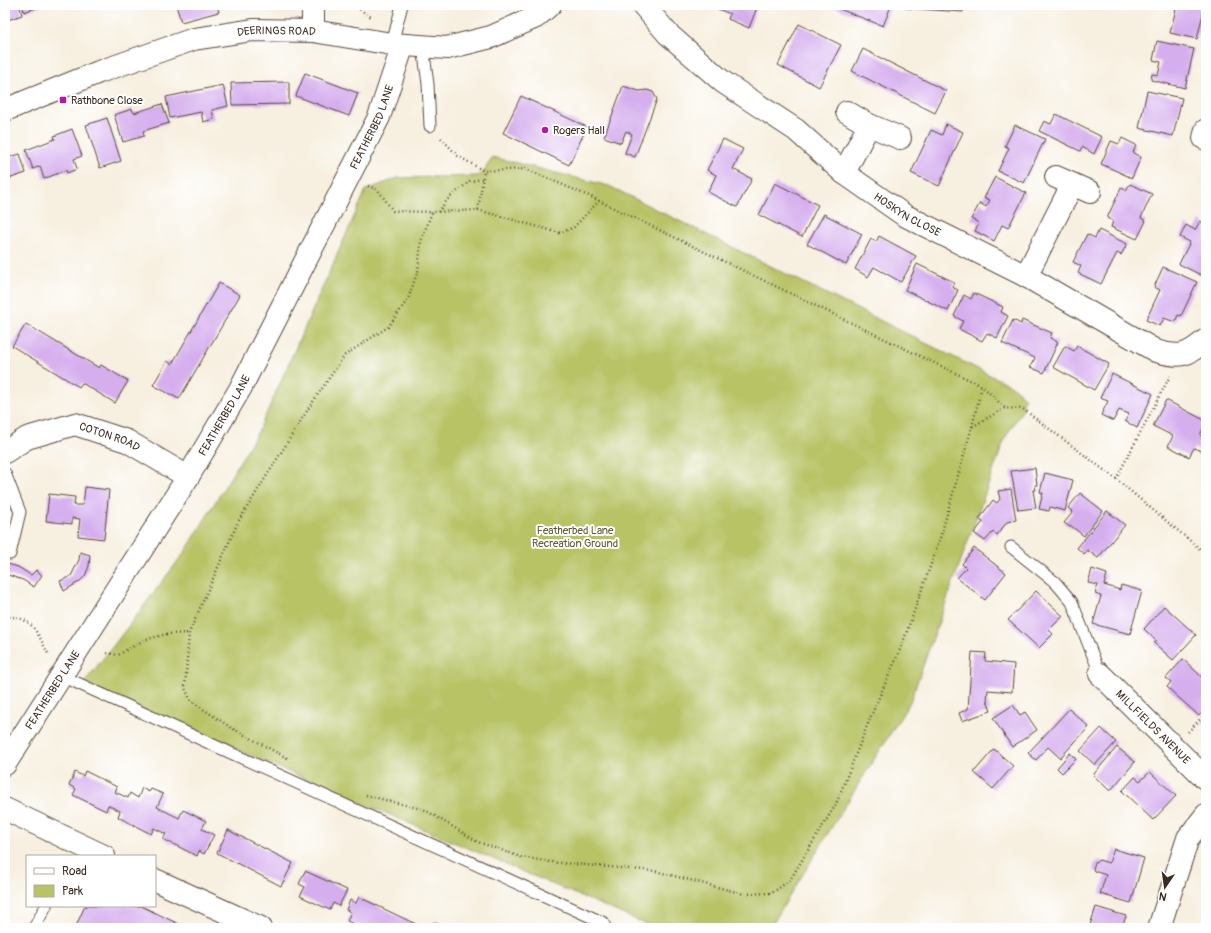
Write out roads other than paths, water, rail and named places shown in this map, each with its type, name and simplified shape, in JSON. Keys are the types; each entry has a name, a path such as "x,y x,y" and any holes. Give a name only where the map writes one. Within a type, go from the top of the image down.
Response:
{"street":[{"path":"313,5 313,31"},
{"name":"DEERINGS ROAD","path":"5,110 99,72 194,39 253,30 313,31 404,41 447,48 491,37 536,16 550,5"},
{"name":"HOSKYN CLOSE","path":"643,5 668,34 723,82 796,130 844,173 904,215 1026,276 1156,351 1169,355 1180,355 1192,352 1206,340"},
{"name":"FEATHERBED LANE","path":"5,764 188,477 240,389 379,117 404,41"},
{"path":"847,112 869,125 900,138"},
{"path":"844,173 869,125"},
{"path":"1026,276 1073,185"},
{"name":"COTON ROAD","path":"5,452 27,438 74,424 127,441 188,477"},
{"name":"MILLFIELDS AVENUE","path":"1100,674 1206,779"},
{"path":"5,809 75,850 99,855"},
{"path":"1159,928 1188,838 1206,815"},
{"path":"156,880 261,928"}],"lane":[{"path":"402,5 404,41 428,84 430,126"},
{"path":"5,473 20,512 10,554"},
{"path":"1011,547 1055,582 1072,602 1100,674"},
{"path":"62,676 604,923"},
{"path":"34,928 45,907"}],"place":[{"name":"Rathbone Close","path":"63,100"},
{"name":"Rogers Hall","path":"545,130"}],"park label":[{"name":"Featherbed Lane Recreation Ground","path":"575,536"}]}
